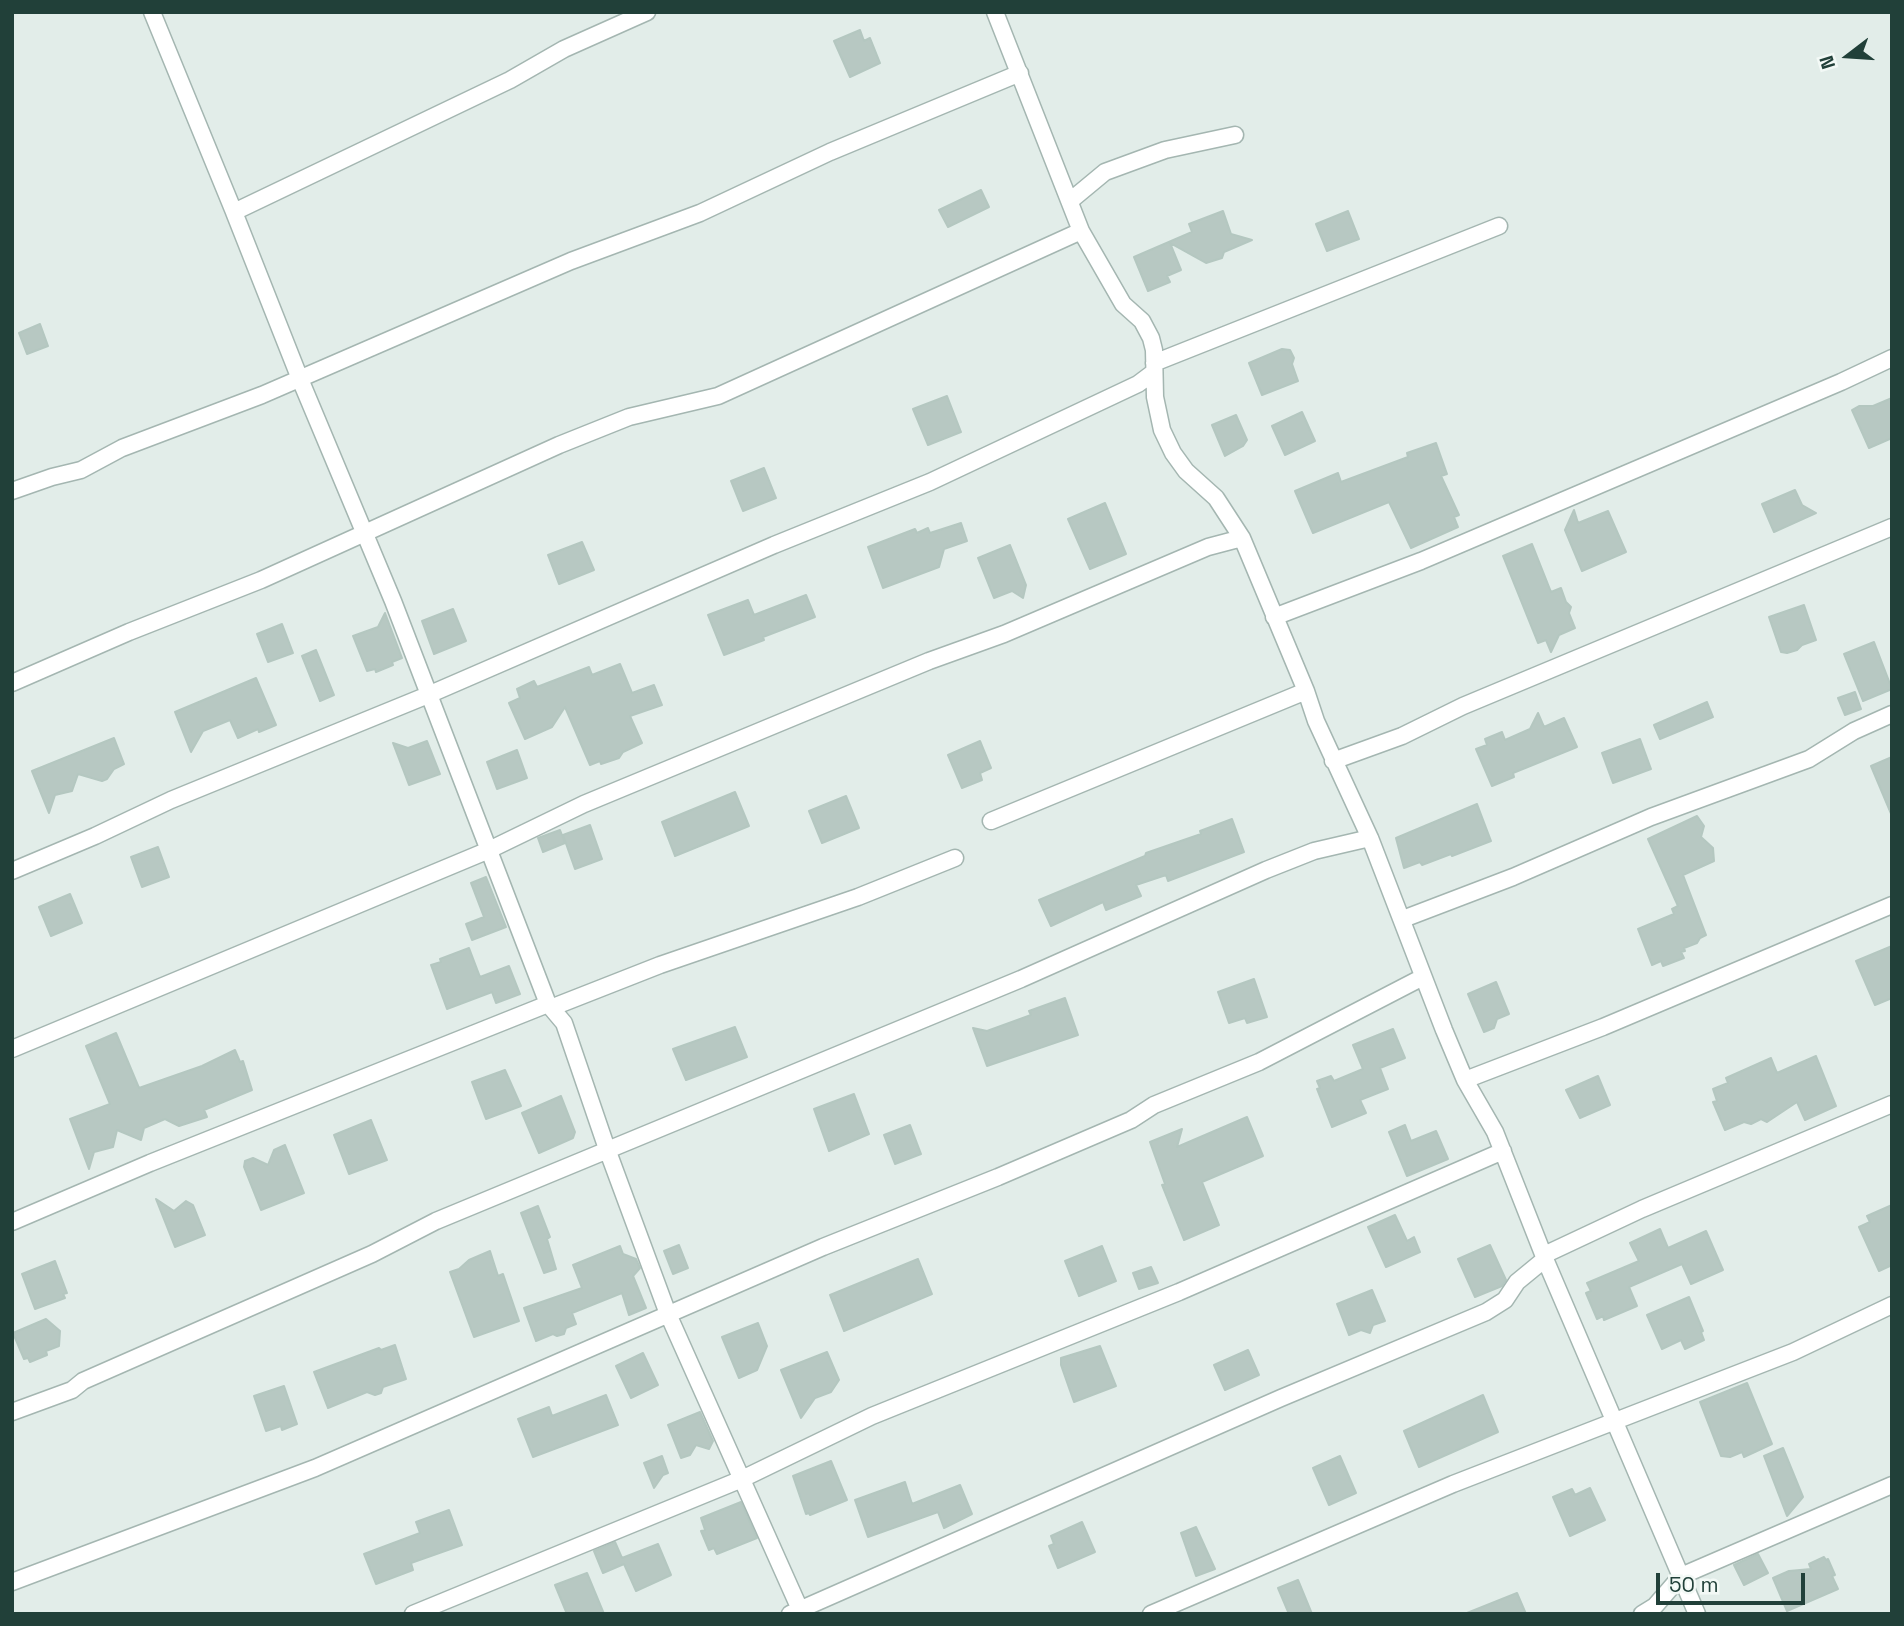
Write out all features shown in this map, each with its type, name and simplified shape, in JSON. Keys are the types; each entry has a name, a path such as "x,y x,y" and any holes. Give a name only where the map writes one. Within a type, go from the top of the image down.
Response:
{"street":[{"path":"152,12 393,601 550,1005 564,1023 668,1314 743,1479 798,1612 1281,1398 1486,1312 1505,1300 1517,1282 1544,1257 1642,1209 1892,1104"},
{"path":"234,212 510,80 564,49 647,12"},
{"path":"995,12 1081,230 1123,304 1142,321 1151,338 1155,397 1162,430 1172,453 1186,471 1216,498 1242,538 1333,761 1370,838 1465,1080 1495,1132 1544,1257 1697,1614"},
{"path":"12,491 81,470 122,448 300,379 534,276 699,213 830,152 1020,73"},
{"path":"1070,201 1105,172 1164,150 1235,135"},
{"path":"12,871 194,790 428,695 774,545 930,482 1138,384 1154,367 1499,226"},
{"path":"12,683 261,580 559,445 629,417 718,396 1081,230"},
{"path":"1274,617 1421,561 1892,358"},
{"path":"1333,761 1402,736 1463,706 1892,527"},
{"path":"12,1049 489,850 584,804 929,661 1004,634 1208,547 1242,538"},
{"path":"991,821 1306,691"},
{"path":"1403,919 1513,877 1651,817 1809,759 1854,731 1892,714"},
{"path":"12,1412 72,1390 83,1381 372,1254 436,1221 1021,979 1266,870 1314,851 1370,838"},
{"path":"12,1222 150,1163 550,1005 869,893 955,858"},
{"path":"1465,1080 1603,1027 1892,905"},
{"path":"12,1582 315,1468 668,1314 1131,1120 1154,1105 1259,1062 1423,977"},
{"path":"413,1614 743,1479 872,1416 1179,1292 1503,1151"},
{"path":"1151,1614 1453,1484 1793,1352 1892,1306"},
{"path":"1642,1614 1656,1606 1681,1576 1892,1485"}],"building":[{"path":"860,30 864,41 870,38 880,63 850,77 834,41"},
{"path":"981,190 989,207 948,227 939,210"},
{"path":"1223,211 1231,234 1252,240 1224,252 1222,258 1206,263 1170,243 1181,270 1167,276 1170,282 1148,291 1134,257 1192,232 1189,224"},
{"path":"1348,211 1359,239 1327,251 1316,224"},
{"path":"40,324 48,346 27,354 19,333"},
{"path":"1282,349 1290,350 1294,358 1292,364 1298,381 1262,395 1249,363"},
{"path":"947,396 961,432 928,445 913,409"},
{"path":"1892,398 1892,438 1869,448 1852,410 1859,406 1873,406"},
{"path":"1302,412 1315,441 1285,455 1272,426"},
{"path":"1236,415 1247,440 1243,446 1225,456 1212,425"},
{"path":"1436,443 1447,474 1441,476 1459,515 1454,517 1458,527 1411,548 1389,502 1313,533 1295,491 1338,473 1341,482 1408,457 1407,453"},
{"path":"764,468 776,498 743,511 731,481"},
{"path":"1795,490 1802,505 1816,513 1774,532 1762,504"},
{"path":"1105,503 1126,554 1090,569 1068,519"},
{"path":"1574,510 1578,523 1608,511 1626,552 1582,571 1565,530"},
{"path":"961,523 967,541 944,549 939,567 883,588 868,547 915,529 917,533 928,528 930,533"},
{"path":"582,542 594,570 559,584 548,555"},
{"path":"1532,544 1551,592 1561,588 1571,607 1569,613 1575,628 1559,635 1551,652 1546,640 1538,643 1503,556"},
{"path":"1010,545 1026,585 1023,598 1012,591 994,598 978,558"},
{"path":"806,595 815,617 724,655 708,615 748,600 754,615"},
{"path":"1804,605 1816,640 1797,650 1781,652 1769,617"},
{"path":"453,609 466,641 434,654 422,621"},
{"path":"385,613 402,658 376,672 375,669 367,671 353,636 378,627"},
{"path":"282,624 293,653 268,662 257,634"},
{"path":"1874,642 1892,689 1863,701 1844,654"},
{"path":"316,650 334,695 320,701 302,656"},
{"path":"620,664 632,693 654,685 662,705 630,716 642,743 623,752 619,758 590,765 565,707 552,727 525,739 509,703 520,698 517,689 534,681 537,687 589,667 592,675"},
{"path":"256,678 276,725 238,738 230,720 203,731 191,752 175,712"},
{"path":"1855,692 1861,709 1845,715 1838,698"},
{"path":"1707,702 1713,717 1660,739 1654,725"},
{"path":"1538,713 1544,727 1564,718 1577,747 1513,773 1514,777 1492,786 1476,749 1487,745 1485,739 1502,732 1505,740 1530,729"},
{"path":"114,738 124,764 114,769 107,779 102,781 78,774 72,791 55,795 49,813 32,771"},
{"path":"1640,739 1651,769 1613,783 1602,753"},
{"path":"427,741 440,774 409,785 393,743 408,748"},
{"path":"980,741 991,768 980,773 982,780 962,788 948,755"},
{"path":"517,750 527,778 497,789 487,762"},
{"path":"1892,757 1892,816 1871,766"},
{"path":"735,792 749,826 675,856 662,822"},
{"path":"846,796 859,828 822,843 809,811"},
{"path":"1477,804 1491,841 1452,856 1451,854 1422,865 1420,862 1404,868 1396,838"},
{"path":"1697,816 1704,826 1701,837 1713,848 1714,861 1683,875 1706,935 1697,943 1684,948 1685,951 1681,952 1684,958 1663,966 1661,961 1652,965 1638,929 1674,914 1672,909 1678,906 1648,839"},
{"path":"1232,819 1244,852 1168,881 1166,875 1136,885 1141,896 1106,910 1103,902 1051,926 1039,900"},
{"path":"590,825 602,859 575,869 563,835"},
{"path":"560,830 565,843 543,852 538,838"},
{"path":"158,847 169,877 142,887 131,857"},
{"path":"486,877 506,927 472,940 466,924 484,917 471,883"},
{"path":"70,894 82,923 51,936 39,907"},
{"path":"1892,946 1892,998 1875,1005 1856,961"},
{"path":"469,948 480,977 509,966 520,994 496,1003 492,992 447,1009 431,965"},
{"path":"1254,979 1267,1017 1247,1023 1245,1018 1229,1023 1218,992"},
{"path":"1496,982 1509,1014 1497,1019 1494,1028 1484,1032 1468,994"},
{"path":"1065,998 1078,1035 987,1066 973,1028 987,1031 1031,1015 1029,1011"},
{"path":"735,1027 747,1057 686,1080 673,1049"},
{"path":"1393,1029 1405,1058 1380,1068 1388,1089 1360,1100 1366,1113 1332,1127 1317,1089 1320,1088 1317,1081 1331,1076 1334,1081 1363,1069 1353,1045"},
{"path":"116,1033 139,1088 202,1066 235,1050 240,1062 243,1061 252,1090 204,1110 207,1117 179,1126 165,1119 144,1128 141,1140 117,1130 113,1147 94,1152 89,1169 70,1119 110,1104 86,1046"},
{"path":"1816,1056 1836,1106 1805,1120 1797,1102 1767,1122 1761,1119 1751,1124 1744,1122 1725,1130 1713,1102 1717,1101 1713,1089 1728,1083 1726,1078 1771,1058 1777,1073"},
{"path":"505,1070 521,1106 486,1119 472,1082"},
{"path":"1598,1076 1610,1105 1580,1118 1566,1090"},
{"path":"854,1094 869,1134 829,1151 814,1109"},
{"path":"561,1096 575,1132 573,1138 539,1153 522,1113"},
{"path":"1247,1117 1263,1156 1202,1182 1219,1225 1184,1240 1162,1185 1165,1184 1150,1142 1182,1129 1177,1147"},
{"path":"371,1120 387,1160 349,1174 334,1135"},
{"path":"910,1125 921,1154 895,1164 884,1135"},
{"path":"1405,1125 1411,1141 1436,1131 1448,1159 1407,1176 1389,1132"},
{"path":"285,1145 304,1193 261,1210 244,1167 245,1161 253,1158 268,1165 274,1150"},
{"path":"156,1199 174,1211 186,1201 193,1205 205,1235 175,1247"},
{"path":"1892,1205 1892,1265 1879,1271 1859,1227 1870,1222 1867,1216"},
{"path":"538,1206 550,1237 547,1239 556,1269 544,1273 521,1213"},
{"path":"1395,1215 1407,1241 1414,1237 1420,1252 1386,1267 1368,1227"},
{"path":"1660,1229 1668,1248 1706,1231 1723,1270 1691,1284 1682,1264 1629,1287 1637,1306 1604,1320 1603,1316 1597,1319 1586,1293 1591,1291 1587,1283 1639,1261 1630,1243"},
{"path":"679,1245 688,1268 673,1274 664,1251"},
{"path":"1490,1245 1506,1280 1502,1286 1475,1297 1458,1259"},
{"path":"620,1246 623,1254 636,1259 640,1268 633,1276 646,1308 629,1315 622,1293 572,1313 576,1324 566,1328 564,1334 553,1334 536,1341 524,1308 582,1288 573,1265"},
{"path":"1102,1246 1116,1281 1079,1296 1065,1261"},
{"path":"490,1251 498,1276 503,1274 519,1321 474,1337 450,1272"},
{"path":"918,1259 932,1294 844,1331 830,1295"},
{"path":"55,1261 67,1293 63,1294 65,1298 35,1309 22,1274"},
{"path":"1151,1267 1158,1283 1139,1289 1133,1273"},
{"path":"1372,1290 1385,1321 1373,1325 1370,1333 1361,1330 1349,1335 1337,1304"},
{"path":"1689,1297 1704,1340 1685,1349 1681,1340 1662,1349 1647,1315"},
{"path":"46,1319 60,1331 59,1346 30,1362 28,1358 24,1359 13,1333"},
{"path":"758,1323 767,1346 757,1370 739,1378 722,1337"},
{"path":"395,1345 406,1379 383,1387 381,1393 375,1395 367,1392 328,1408 314,1372 379,1348 381,1350"},
{"path":"1100,1346 1116,1386 1074,1402 1061,1358"},
{"path":"1248,1350 1259,1375 1225,1390 1214,1365"},
{"path":"827,1352 839,1380 831,1392 815,1398 801,1418 781,1370"},
{"path":"643,1353 658,1385 631,1398 616,1366"},
{"path":"1747,1383 1772,1444 1744,1457 1742,1452 1730,1457 1721,1456 1700,1402"},
{"path":"284,1386 297,1424 282,1430 281,1426 266,1431 254,1396"},
{"path":"606,1395 618,1425 533,1457 518,1419 549,1407 552,1416"},
{"path":"1483,1395 1498,1432 1419,1467 1404,1431"},
{"path":"700,1412 713,1441 709,1449 696,1445 690,1455 681,1458 668,1425"},
{"path":"1783,1448 1803,1497 1787,1516 1764,1456"},
{"path":"662,1456 668,1473 663,1475 654,1488 644,1463"},
{"path":"1340,1456 1356,1493 1329,1505 1313,1468"},
{"path":"831,1461 847,1500 810,1515 806,1514 793,1476"},
{"path":"905,1482 912,1504 960,1485 972,1514 944,1528 938,1512 868,1537 855,1500"},
{"path":"1590,1488 1605,1520 1570,1536 1553,1497 1572,1489 1575,1495"},
{"path":"741,1502 757,1538 717,1554 714,1548 709,1550 701,1531 705,1530 701,1518"},
{"path":"449,1510 462,1545 411,1563 413,1570 376,1584 364,1554 420,1533 416,1522"},
{"path":"1082,1522 1095,1552 1058,1568 1049,1546 1054,1544 1051,1536"},
{"path":"1196,1527 1215,1569 1196,1576 1181,1533"},
{"path":"615,1542 622,1558 658,1544 671,1575 636,1591 624,1564 603,1573 594,1551"},
{"path":"1758,1554 1768,1573 1744,1585 1734,1565"},
{"path":"1824,1557 1828,1559 1835,1575 1832,1576 1838,1589 1787,1611 1773,1578 1789,1571 1811,1569 1809,1564"},
{"path":"587,1573 604,1614 567,1614 555,1585"},
{"path":"1298,1580 1312,1614 1289,1614 1278,1588"},
{"path":"1517,1593 1526,1614 1467,1614 1467,1613"}]}
